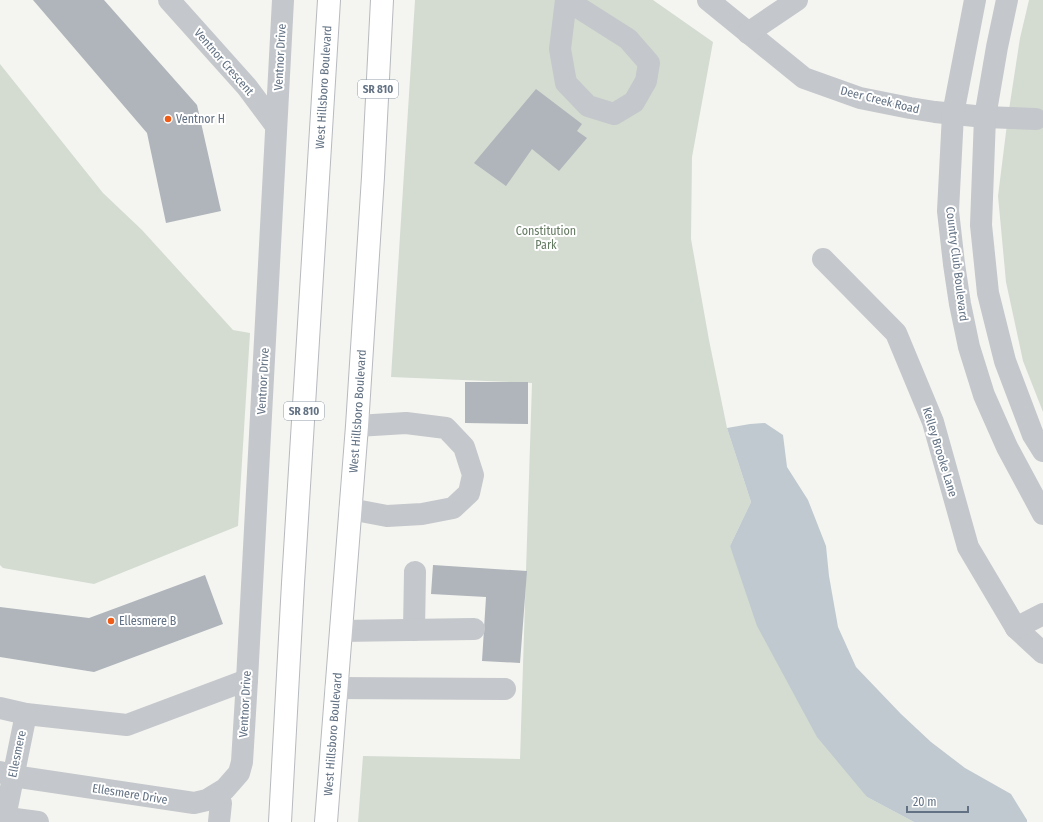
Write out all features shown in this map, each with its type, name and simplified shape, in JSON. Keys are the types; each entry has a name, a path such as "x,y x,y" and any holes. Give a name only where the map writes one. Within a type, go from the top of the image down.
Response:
{"main road":[{"name":"West Hillsboro Boulevard","path":"280,822 293,582 329,0"},
{"name":"West Hillsboro Boulevard","path":"326,822 373,177 382,0"}],"street":[{"name":"Ventnor Crescent","path":"169,0 247,87 276,126"},
{"name":"Ventnor Drive","path":"242,762 282,0"},
{"path":"566,0 560,49 566,83 588,106 614,114 634,102 646,81 649,63 628,39 576,6 574,0"},
{"name":"Deer Creek Road","path":"708,0 804,78 860,98 910,108 985,117 1036,119"},
{"path":"748,33 797,0"},
{"name":"Country Club Boulevard","path":"975,0 953,114 948,211 960,304 969,347 984,395 1007,447 1043,514"},
{"path":"1007,0 985,117 981,225 988,293 1005,361 1040,439 1007,447"},
{"name":"Kelley Brooke Lane","path":"823,260 896,332 933,422 968,547 1016,628 1043,653"},
{"path":"350,509 387,516 422,514 453,508 469,493 474,474 464,446 446,428 406,423 356,426"},
{"path":"414,630 415,572"},
{"path":"1016,628 1043,614"},
{"path":"341,631 474,629"},
{"path":"0,708 26,714 127,724 247,680"},
{"path":"336,688 505,689"},
{"name":"Ellesmere","path":"2,817 6,774 26,714"},
{"name":"Ellesmere Drive","path":"6,774 194,803 207,800 225,790 239,773 242,762"},
{"path":"216,795 221,803 219,822"},
{"path":"2,817 38,822"}],"green space":[{"name":"Constitution Park","path":"415,0 653,0 713,42 692,157 691,239 709,340 727,428 751,502 730,546 867,797 914,822 358,822 363,756 520,759 532,383 391,377"},
{"path":"1029,0 1043,0 1043,412 1023,361 1006,282 998,196 1020,38"},
{"path":"0,64 103,193 142,230 233,330 250,333 238,526 94,584 3,568 0,565"}],"shaded area":[{"path":"765,423 783,435 787,467 808,500 826,546 829,576 838,627 856,667 901,714 931,742 965,768 1011,794 1027,822 914,822 867,797 817,737 757,626 730,546 751,502 727,428"}],"building":[{"name":"Ventnor H","path":"33,0 104,0 197,105 221,211 166,223 147,133"},
{"path":"536,89 582,124 577,131 587,138 559,171 532,149 506,186 474,163"},
{"path":"465,382 528,382 528,424 465,423"},
{"path":"433,565 527,571 520,663 482,661 486,597 431,594"},
{"name":"Ellesmere B","path":"205,575 223,624 94,672 0,657 0,607 89,618"}],"place":[{"name":"Ventnor H","path":"168,119"},
{"name":"Ellesmere B","path":"111,621"}]}
